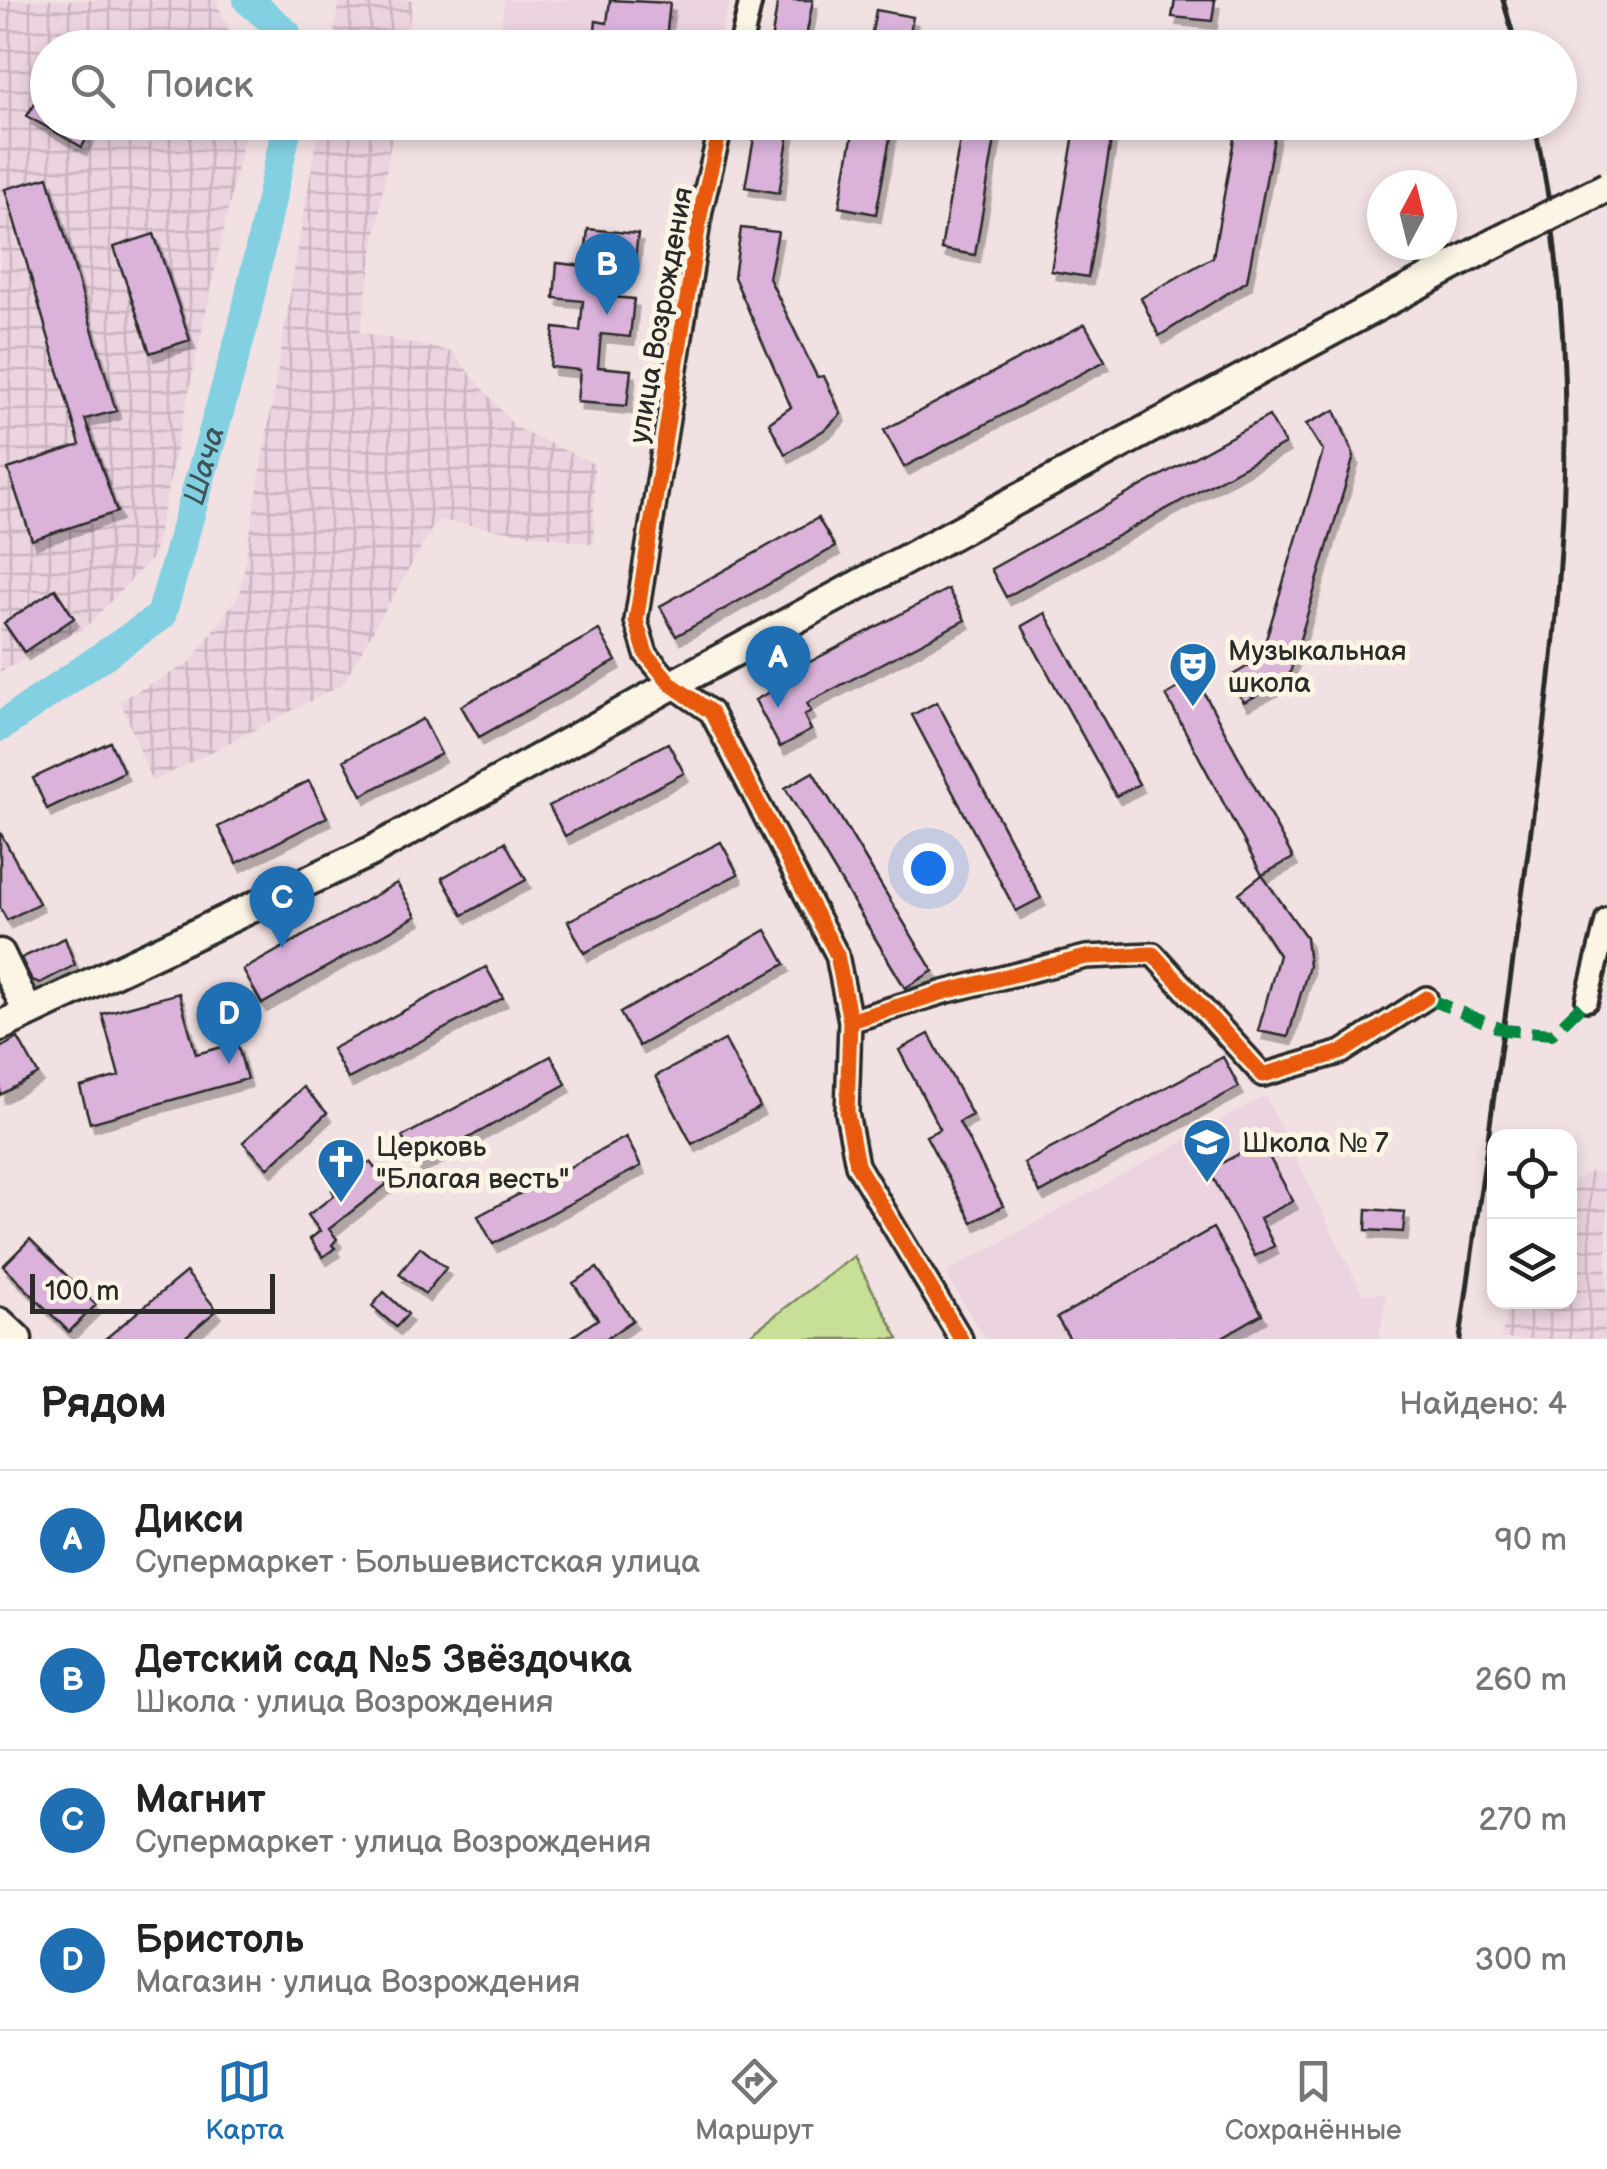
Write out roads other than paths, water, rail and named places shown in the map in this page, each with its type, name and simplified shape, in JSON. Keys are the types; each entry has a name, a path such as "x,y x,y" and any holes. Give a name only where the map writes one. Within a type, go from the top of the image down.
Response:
{"main road":[{"path":"0,1026 372,851 672,685 1493,244 1607,187"},
{"path":"0,954 28,1010"},
{"path":"0,1323 17,1339"}],"street":[{"path":"744,30 751,0"},
{"name":"улица Возрождения","path":"718,140 702,210 636,621 646,654 672,685 712,712 837,955 850,1021 847,1112 857,1166 961,1339"},
{"path":"1587,1000 1607,919"},
{"path":"850,1021 944,992 1086,957 1153,954 1263,1075 1342,1052 1426,998"}],"waterway":[{"name":"Шача","path":"248,0 283,30"},
{"name":"Шача","path":"0,727 161,616 243,327 284,140"}],"railway":[{"path":"1503,0 1512,30"},
{"path":"1460,1339 1538,780 1558,592 1565,405 1561,311 1551,217 1537,140"}],"place":[{"name":"Детский сад №5 Звёздочка","path":"607,315"},
{"name":"Дикси","path":"778,708"},
{"name":"Музыкальная школа","path":"1193,708"},
{"name":"Магнит","path":"282,948"},
{"name":"Бристоль","path":"229,1064"},
{"name":"Школа № 7","path":"1207,1184"},
{"name":"Церковь \"Благая весть\"","path":"341,1204"}]}
